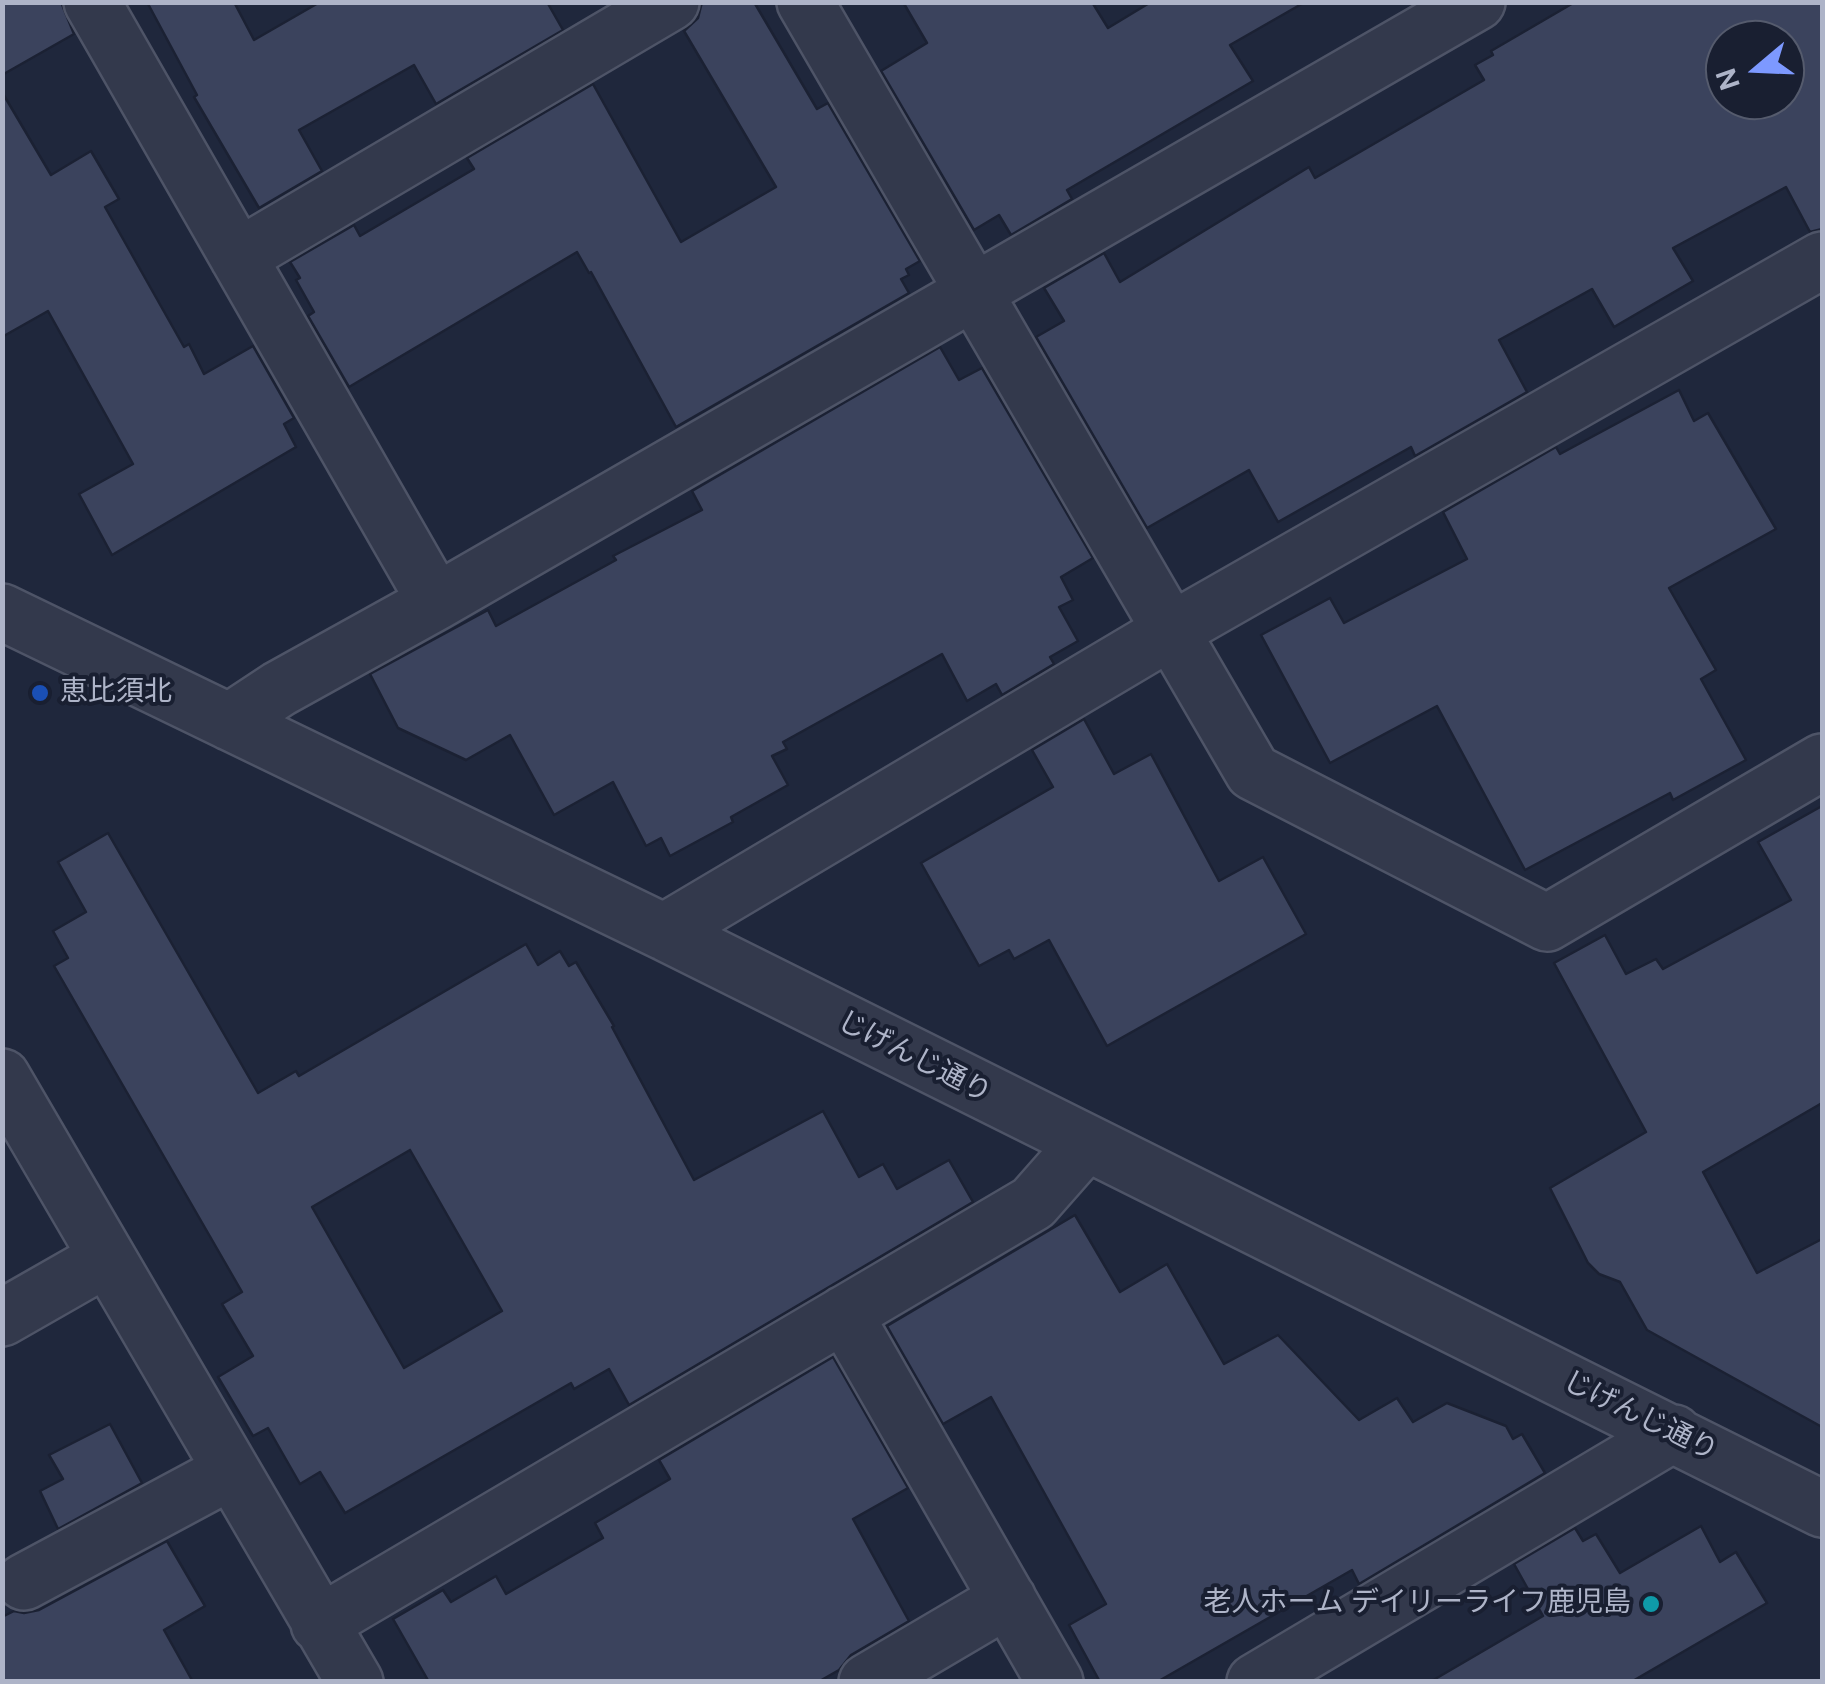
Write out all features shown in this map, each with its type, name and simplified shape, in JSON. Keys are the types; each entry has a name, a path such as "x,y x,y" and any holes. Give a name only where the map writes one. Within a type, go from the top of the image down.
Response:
{"street":[{"path":"92,2 436,602"},
{"path":"238,257 671,2"},
{"path":"805,2 1252,772 1547,922 1822,762"},
{"path":"229,722 279,689 1477,2"},
{"path":"664,932 1171,632 1822,260"},
{"name":"じげんじ通り","path":"2,612 664,932 1822,1509"},
{"path":"2,1077 350,1680"},
{"path":"319,1624 1033,1203 1085,1144"},
{"path":"2,1318 107,1258"},
{"path":"844,1314 1055,1682"},
{"path":"1255,1682 1674,1434"},
{"path":"24,1582 231,1471"},
{"path":"867,1682 1008,1599"}],"building":[{"path":"2,2 61,2 74,34 2,75"},
{"path":"147,2 234,2 254,40 320,2 547,2 563,30 436,104 414,65 299,130 322,171 259,208 194,97 197,95"},
{"path":"702,2 754,2 817,109 828,103 920,261 906,269 909,275 901,279 909,293 676,427 577,252 349,387 308,316 314,312 290,262 354,225 360,236 474,169 467,158 593,84 681,242 776,187 684,31 698,18"},
{"path":"903,2 1092,2 1108,28 1151,2 1305,2 1230,45 1253,81 1067,190 1072,199 1011,235 999,215 974,230 881,71 927,43"},
{"path":"1575,2 1822,2 1822,229 1810,232 1786,187 1673,248 1693,281 1614,327 1592,289 1499,340 1527,392 1415,456 1411,447 1278,522 1249,470 1147,528 1036,337 1064,321 1044,288 1104,253 1120,282 1309,167 1315,178 1484,80 1475,65 1493,55 1491,51"},
{"path":"2,92 51,175 91,151 119,199 105,207 184,347 189,344 204,374 253,346 294,418 284,424 296,447 112,555 79,494 133,464 48,311 2,337"},
{"path":"940,347 959,380 982,368 1093,558 1061,577 1073,600 1059,607 1078,641 1050,657 1054,664 1002,695 996,684 967,701 942,654 783,742 787,749 772,756 788,785 731,817 733,822 670,856 661,838 646,846 613,782 554,815 510,735 466,760 398,728 370,674 488,610 496,626 616,560 613,556 702,510 692,491"},
{"path":"1679,390 1694,421 1708,413 1776,529 1669,588 1716,670 1701,679 1746,760 1673,800 1670,793 1525,870 1437,706 1330,763 1261,635 1330,598 1344,623 1467,559 1443,512 1556,447 1560,454"},
{"path":"1084,719 1114,774 1151,754 1219,881 1263,857 1306,934 1107,1046 1049,940 1014,959 1009,950 979,966 921,863 1053,787 1032,750"},
{"path":"1822,806 1822,1103 1703,1172 1757,1273 1822,1239 1822,1427 1647,1330 1620,1282 1599,1274 1588,1263 1550,1188 1646,1132 1554,963 1605,935 1626,974 1656,959 1663,969 1791,900 1758,842"},
{"path":"108,833 258,1093 296,1071 299,1076 526,944 538,965 560,951 569,966 576,962 694,1180 823,1111 859,1177 883,1164 897,1189 949,1160 973,1202 629,1405 609,1369 574,1389 571,1383 345,1513 320,1472 300,1484 268,1428 253,1436 218,1377 253,1356 222,1304 242,1292 54,966 68,958 53,931 86,912 58,862","holes":["410,1150 502,1311 404,1368 312,1207"]},
{"path":"1075,1215 1120,1292 1167,1264 1224,1364 1278,1335 1359,1420 1397,1398 1413,1422 1447,1403 1506,1426 1513,1439 1522,1434 1545,1473 1359,1584 1352,1570 1157,1682 1100,1682 1069,1625 1106,1604 991,1397 943,1424 887,1326"},
{"path":"833,1357 908,1488 853,1519 909,1621 851,1655 839,1670 818,1682 429,1682 393,1619 443,1590 451,1602 496,1576 506,1594 603,1538 595,1523 670,1479 659,1460"},
{"path":"110,1424 142,1483 58,1529 40,1491 63,1479 49,1455"},
{"name":"老人ホーム デイリーライフ鹿児島","path":"1701,1526 1720,1562 1736,1552 1767,1603 1631,1682 1430,1682 1543,1616 1514,1564 1575,1528 1583,1541 1596,1534 1620,1573"},
{"path":"167,1541 205,1606 164,1630 193,1682 2,1682 2,1617 14,1611 39,1610"}],"place":[{"name":"恵比須北","path":"40,693"},
{"name":"老人ホーム デイリーライフ鹿児島","path":"1651,1604"}]}
